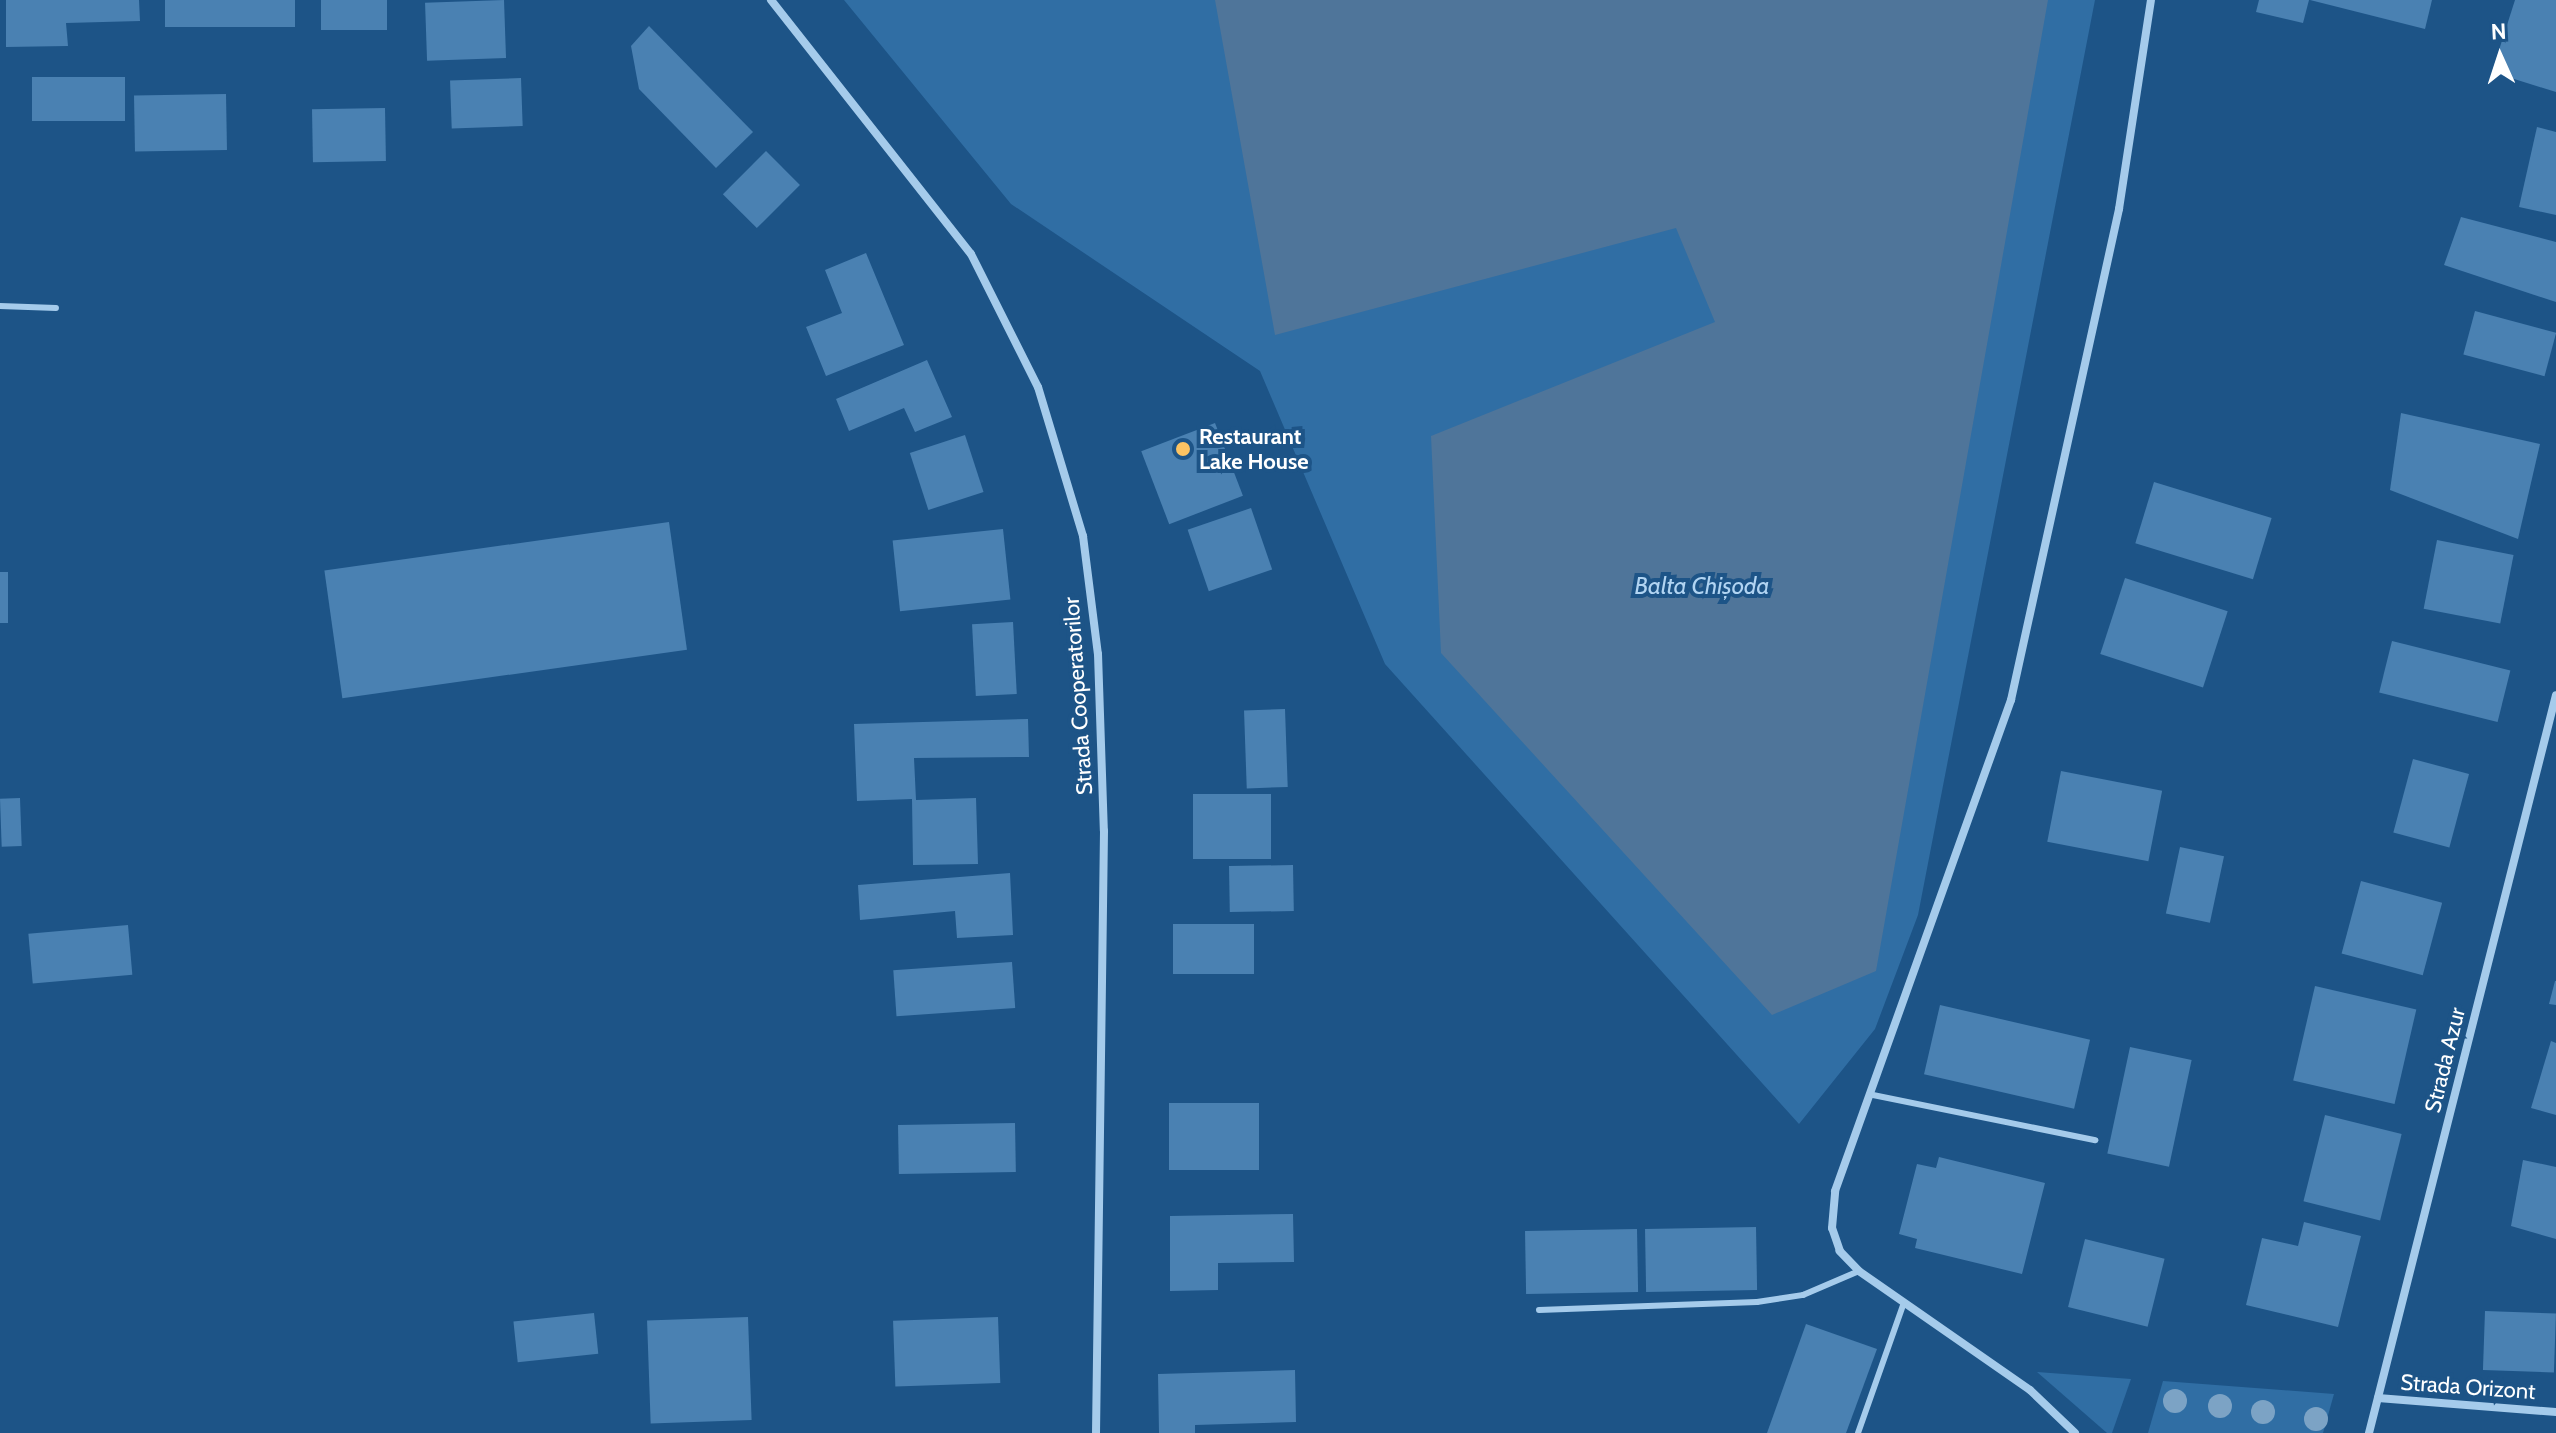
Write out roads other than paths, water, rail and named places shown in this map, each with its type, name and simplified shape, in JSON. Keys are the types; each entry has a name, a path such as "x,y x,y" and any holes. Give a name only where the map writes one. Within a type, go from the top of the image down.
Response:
{"street":[{"name":"Strada Cooperatorilor","path":"771,0 971,254 1038,387 1083,536 1098,654 1104,831 1096,1433"},
{"path":"2075,1433 2030,1390 1903,1305 1859,1271 1840,1251 1832,1228 1835,1191 1873,1095 2011,700 2119,209 2151,0"},
{"name":"Strada Azur","path":"2369,1433 2556,695"},
{"name":"Strada Orizont","path":"2378,1398 2556,1412"}],"lane":[{"path":"0,306 56,308"},
{"path":"1873,1095 2095,1140"},
{"path":"1539,1310 1757,1302 1803,1295 1859,1271"},
{"path":"1858,1433 1903,1305"}],"water":[{"name":"Balta Chișoda","path":"1215,0 2048,0 1876,971 1772,1015 1441,653 1431,436 1715,322 1676,228 1275,335"}],"place":[{"name":"Restaurant Lake House","path":"1183,449"}]}
